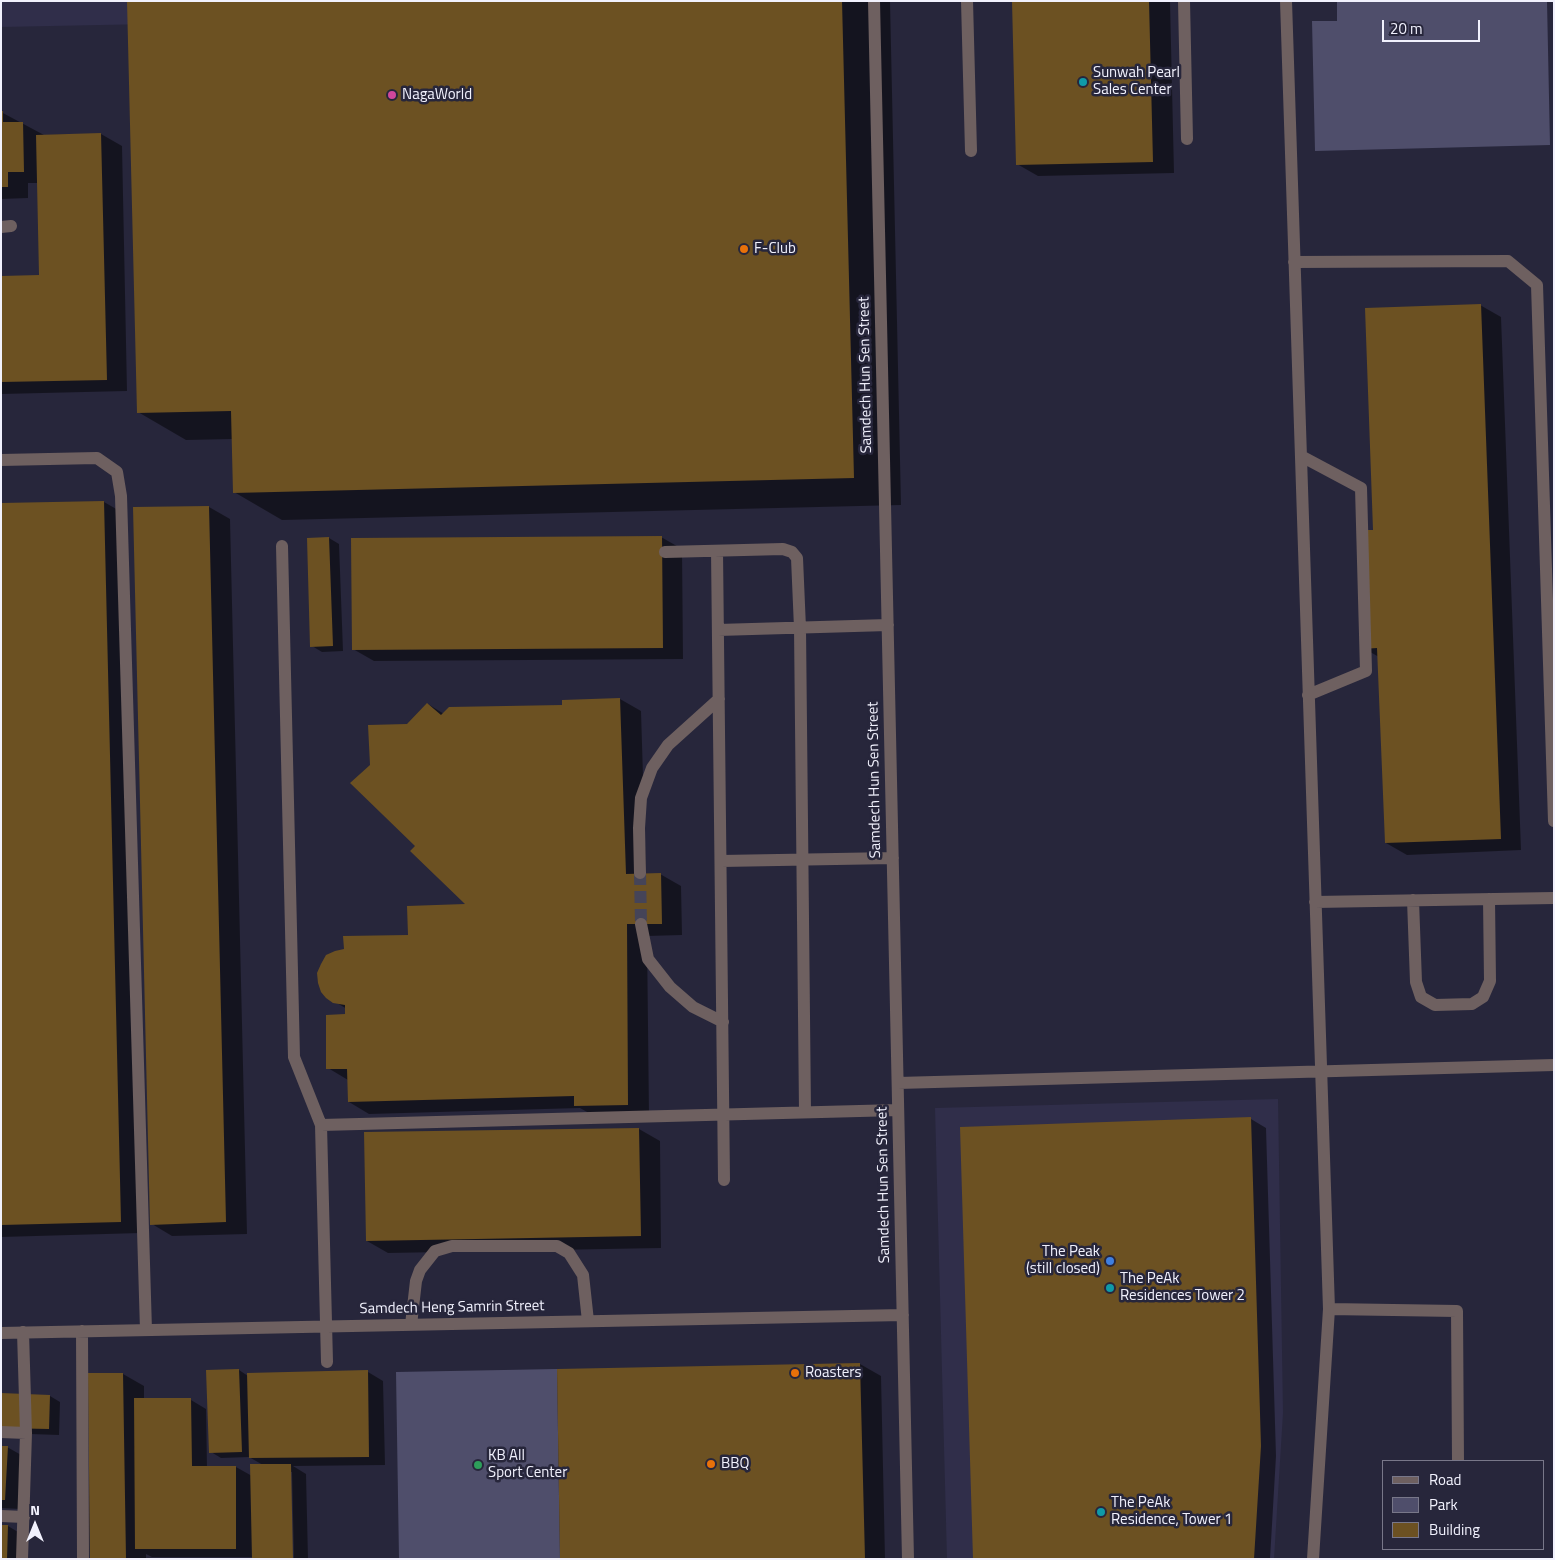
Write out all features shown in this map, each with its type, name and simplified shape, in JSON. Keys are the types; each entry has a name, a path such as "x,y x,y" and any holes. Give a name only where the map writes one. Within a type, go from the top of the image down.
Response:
{"street":[{"name":"Samdech Hun Sen Street","path":"874,1 908,1559"},
{"path":"967,1 971,151"},
{"path":"1184,1 1187,139"},
{"path":"1286,1 1329,1309 1314,1559"},
{"path":"1294,262 1508,261 1537,285 1554,821"},
{"path":"1301,456 1361,488 1366,671 1308,695"},
{"path":"1,460 97,458 118,472 121,496 146,1330"},
{"path":"282,546 294,1057 320,1125 327,1362"},
{"path":"665,552 783,549 792,552 797,558 800,628 805,1112"},
{"path":"717,551 724,1180"},
{"path":"718,630 888,625"},
{"path":"640,873 639,828 641,798 652,768 668,745 719,699"},
{"path":"721,860 893,858"},
{"path":"1315,902 1554,898"},
{"path":"1413,900 1416,982 1421,997 1435,1005 1472,1004 1483,997 1490,981 1489,899"},
{"path":"641,924 648,959 670,987 693,1008 723,1022"},
{"path":"898,1082 1554,1065"},
{"path":"320,1125 898,1110"},
{"path":"412,1325 416,1281 420,1270 435,1251 452,1246 557,1246 568,1252 583,1274 588,1321"},
{"path":"1329,1309 1457,1311 1458,1460"},
{"name":"Samdech Heng Samrin Street","path":"1,1333 903,1315"},
{"path":"82,1331 83,1559"},
{"path":"22,1559 26,1433 23,1332"},
{"path":"1,1432 26,1433"},
{"path":"1,1516 24,1517"}],"shaded area":[{"path":"1,1 699,1 699,13 1,27"},
{"name":"The Peak (still closed)","path":"1278,1099 1283,1413 1274,1559 947,1559 935,1108"}],"green space":[{"path":"1337,1 1547,1 1550,145 1315,151 1312,21 1337,21"},
{"name":"KB All Sport Center","path":"557,1369 560,1559 399,1559 396,1372"}],"building":[{"path":"127,1 842,1 854,478 233,493 231,411 137,413"},
{"name":"Sunwah Pearl Sales Center","path":"1012,1 1149,1 1153,162 1016,165"},
{"path":"1,111 3,111 3,122 23,122 24,172 8,172 8,187 1,187"},
{"path":"101,133 107,380 1,382 1,276 39,275 36,135"},
{"path":"1481,304 1501,839 1385,843 1377,648 1362,649 1357,530 1373,530 1365,308"},
{"path":"104,501 121,1222 1,1225 1,503"},
{"path":"209,506 226,1222 150,1225 133,507"},
{"path":"662,536 663,648 352,650 351,538"},
{"path":"329,537 333,646 310,647 307,538"},
{"path":"620,698 626,874 661,873 662,924 627,924 628,1105 574,1106 574,1096 348,1102 347,1069 326,1069 326,1015 345,1014 345,1005 333,1003 321,992 317,973 326,955 344,949 343,936 408,935 407,906 465,904 410,851 415,846 350,783 370,765 368,725 407,724 427,703 441,715 449,707 562,705 562,700"},
{"name":"The Peak (still closed)","path":"1251,1117 1261,1446 1254,1559 973,1559 960,1127"},
{"path":"639,1128 641,1236 366,1241 364,1132"},
{"name":"BBQ","path":"860,1363 865,1559 560,1559 557,1369"},
{"path":"239,1369 242,1452 209,1453 206,1370"},
{"path":"368,1370 369,1457 249,1458 247,1373"},
{"path":"88,1373 123,1373 126,1559 90,1559"},
{"path":"1,1393 50,1395 49,1429 1,1428"},
{"path":"134,1398 191,1398 192,1466 236,1466 236,1549 135,1549"},
{"path":"1,1446 8,1446 5,1500 1,1500"},
{"path":"250,1464 291,1464 293,1559 252,1559"},
{"path":"1,1525 8,1525 7,1559 1,1559"}],"tunnel":[{"path":"640,873 641,924"}],"place":[{"name":"Sunwah Pearl Sales Center","path":"1083,82"},
{"name":"NagaWorld","path":"392,95"},
{"name":"F-Club","path":"744,249"},
{"name":"The Peak (still closed)","path":"1110,1261"},
{"name":"The PeAk Residences Tower 2","path":"1110,1288"},
{"name":"Roasters","path":"795,1373"},
{"name":"BBQ","path":"711,1464"},
{"name":"KB All Sport Center","path":"478,1465"},
{"name":"The PeAk Residence, Tower 1","path":"1101,1512"}]}
